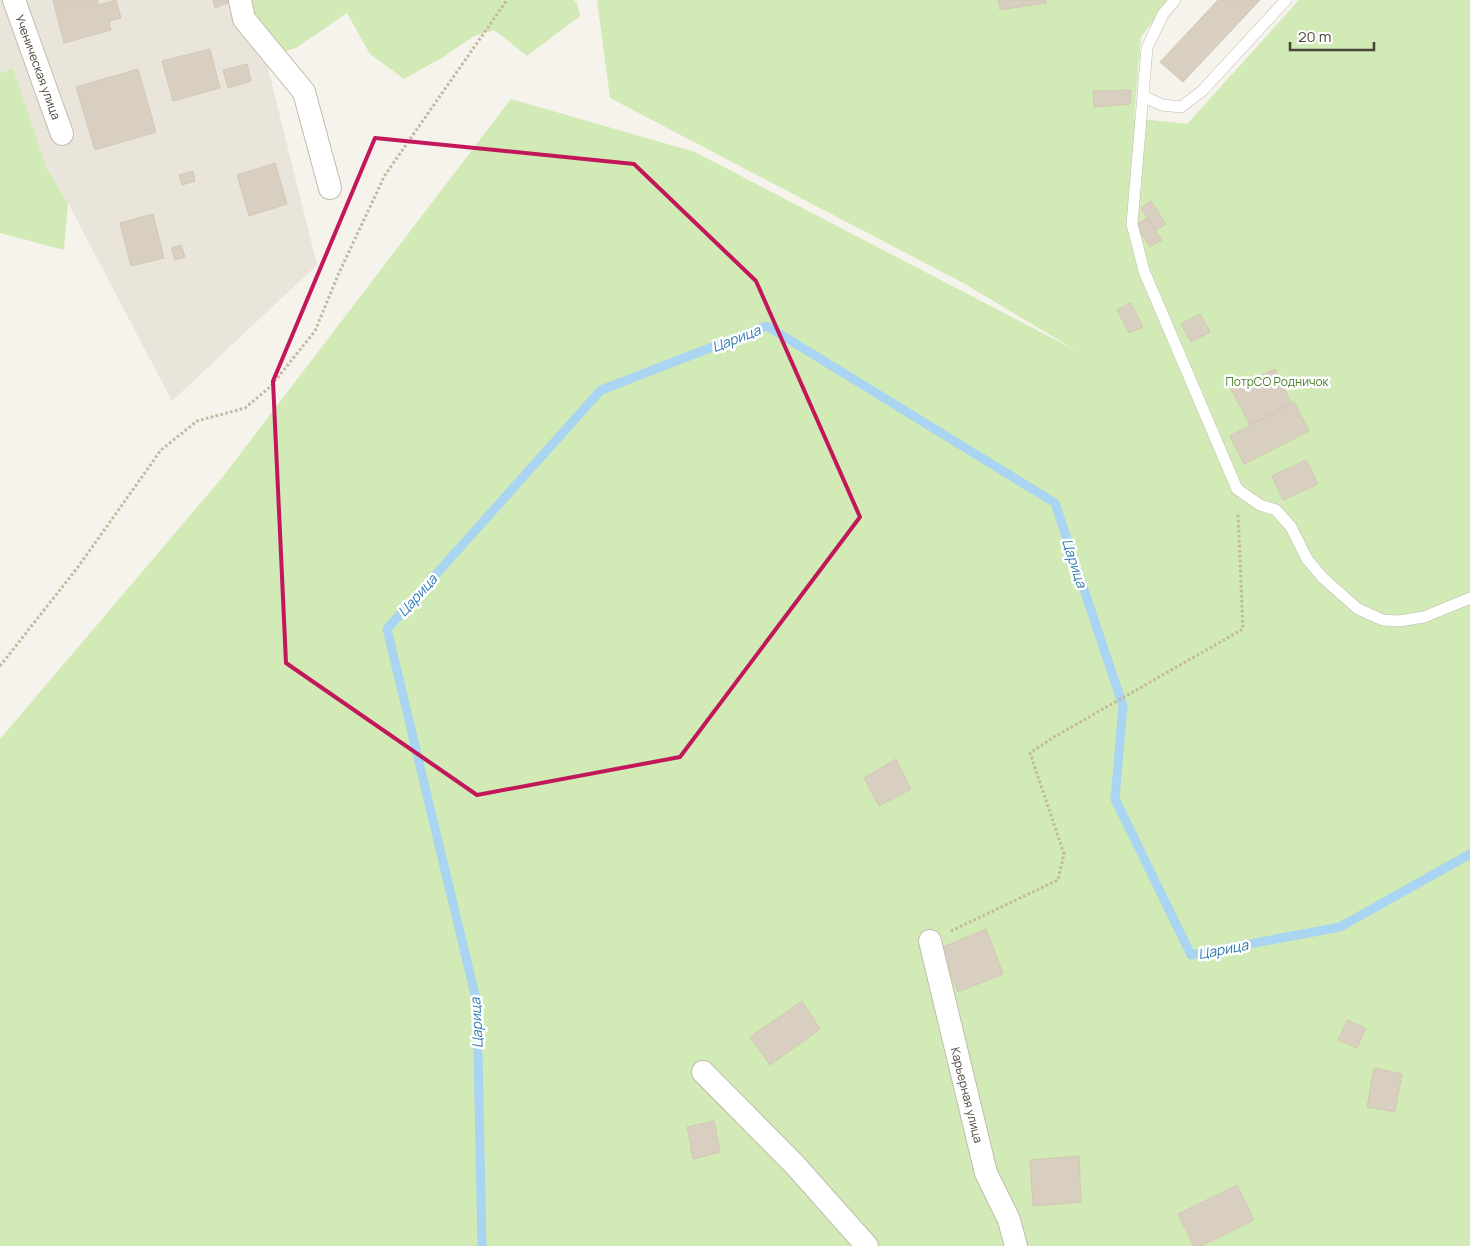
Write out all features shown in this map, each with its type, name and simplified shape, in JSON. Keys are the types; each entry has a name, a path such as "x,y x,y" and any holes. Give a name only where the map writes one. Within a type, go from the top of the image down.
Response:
{"street":[{"name":"Ученическая улица","path":"14,0 62,134"},
{"path":"240,0 244,19 304,92 330,188"},
{"name":"Карьерная улица","path":"930,941 986,1173 1009,1220 1016,1246"},
{"path":"703,1072 796,1165 867,1246"}],"lane":[{"path":"1175,0 1163,14 1147,48 1132,224 1144,271 1237,489 1260,505 1276,510 1291,527 1307,559 1323,578 1358,609 1383,620 1399,621 1424,617 1470,598"},
{"path":"1143,96 1162,106 1181,107 1202,91 1286,0"}],"path":[{"path":"0,666 78,567 161,450 197,421 245,408 270,387 315,331 338,275 385,175 507,0"},
{"path":"930,941 1058,880 1064,854 1030,753 1054,737 1243,629 1237,489"}],"highlighted area":[{"path":"375,138 634,164 756,281 860,517 680,757 477,795 286,663 273,381"}],"shaded area":[{"path":"0,0 251,0 317,265 172,401 68,203 46,167 13,68 0,73"}],"green space":[{"path":"240,0 574,0 577,3 580,16 527,56 494,30 474,36 443,57 404,79 370,54 347,13 296,48 274,55"},
{"name":"ПотрСО Родничок","path":"597,0 1169,0 1141,37 1134,118 1187,124 1299,0 1470,0 1470,1246 0,1246 0,739 221,479 511,99 695,152 1077,351 965,284 610,98"},
{"path":"13,68 46,167 68,203 64,250 0,233 0,73"}],"building":[{"path":"53,0 97,0 99,5 116,0 121,18 109,21 111,30 64,43"},
{"path":"213,0 233,0 233,1 215,8"},
{"path":"998,0 1046,0 1046,3 1000,10"},
{"path":"1218,0 1260,0 1183,82 1160,62"},
{"path":"210,49 220,88 173,101 162,61"},
{"path":"247,64 251,81 228,88 223,70"},
{"path":"138,69 156,132 95,150 76,87"},
{"path":"1131,90 1130,104 1094,107 1093,91"},
{"path":"275,163 287,204 249,216 237,175"},
{"path":"193,171 195,181 182,185 179,175"},
{"path":"1151,201 1166,224 1156,230 1141,208"},
{"path":"153,214 164,258 131,266 120,223"},
{"path":"1147,218 1162,240 1150,247 1136,225"},
{"path":"181,245 185,257 175,260 171,248"},
{"path":"1131,303 1143,327 1129,333 1117,310"},
{"path":"1200,314 1210,332 1191,342 1181,324"},
{"path":"1275,369 1291,403 1250,425 1231,389"},
{"path":"1294,402 1309,431 1244,464 1230,436"},
{"path":"1306,460 1318,484 1283,500 1272,476"},
{"path":"896,759 911,789 879,806 864,778"},
{"path":"986,929 1003,974 958,992 941,948"},
{"path":"802,1001 820,1029 770,1065 750,1037"},
{"path":"1347,1020 1366,1028 1357,1048 1338,1040"},
{"path":"1374,1068 1402,1074 1395,1112 1367,1107"},
{"path":"714,1121 720,1152 693,1159 687,1127"},
{"path":"1079,1156 1081,1202 1033,1206 1030,1160"},
{"path":"1237,1185 1254,1220 1201,1246 1194,1246 1178,1214"}],"waterway":[{"name":"Царица","path":"482,1246 477,1003 387,629 601,390 767,326 1055,503 1123,706 1115,799 1191,955 1340,927 1470,854"}]}
